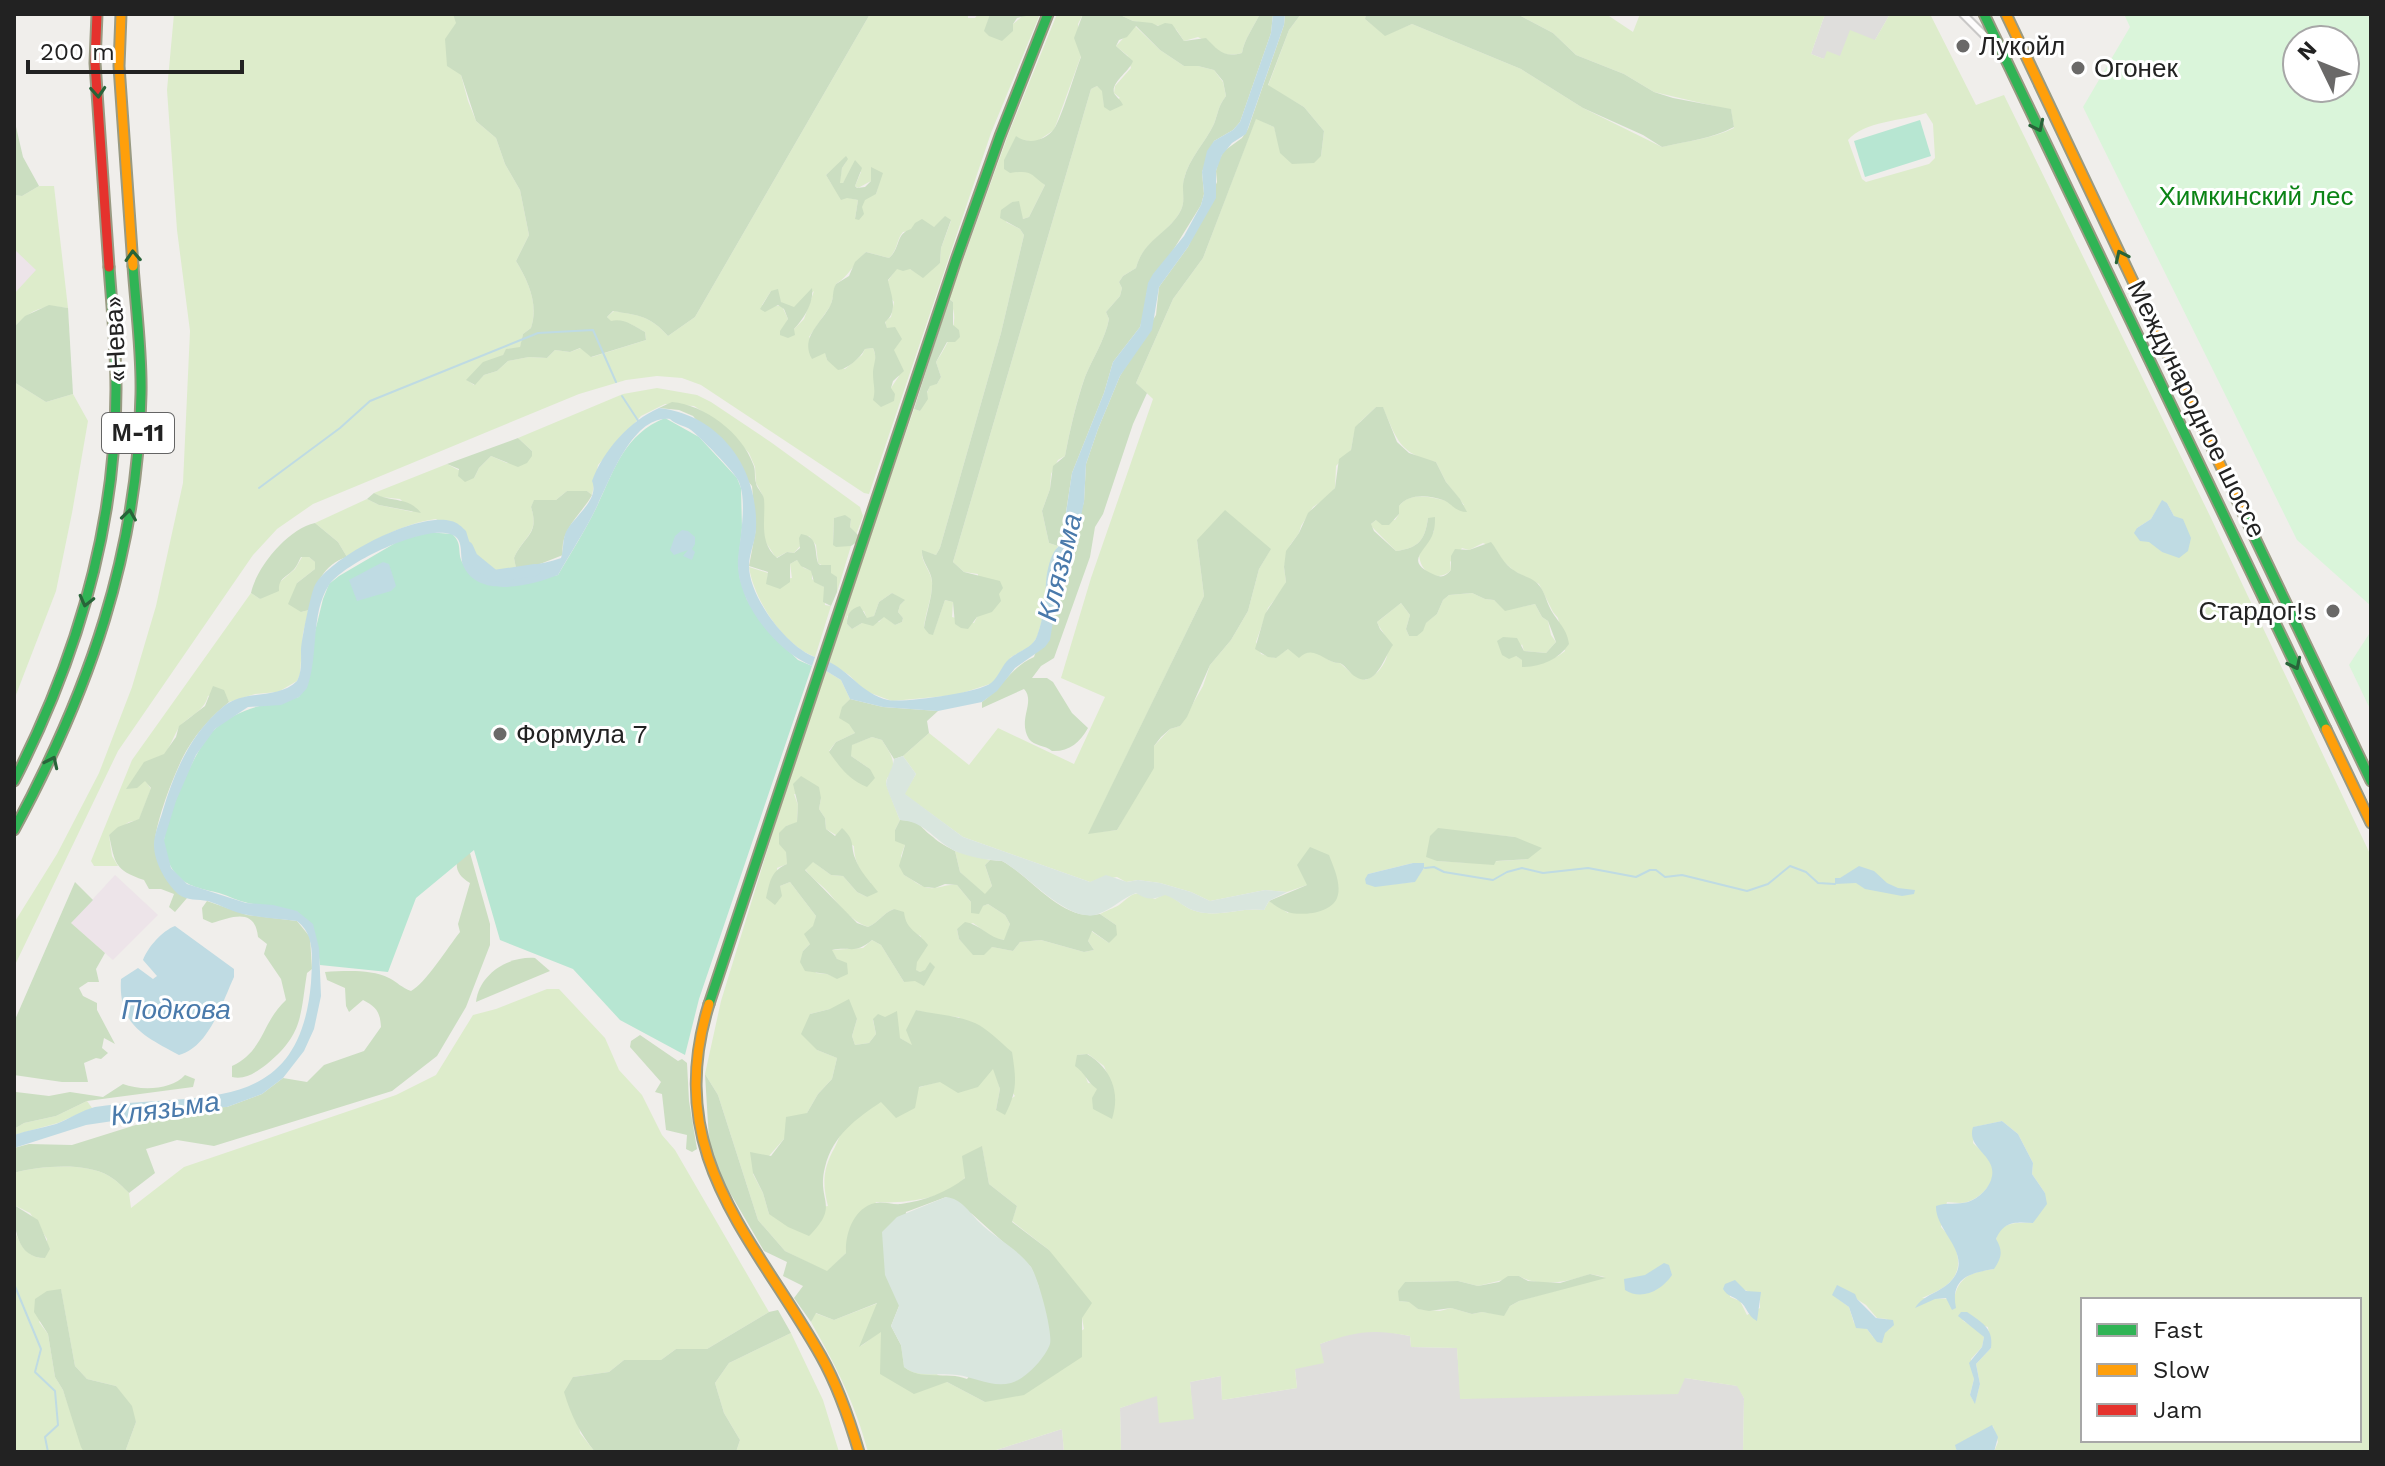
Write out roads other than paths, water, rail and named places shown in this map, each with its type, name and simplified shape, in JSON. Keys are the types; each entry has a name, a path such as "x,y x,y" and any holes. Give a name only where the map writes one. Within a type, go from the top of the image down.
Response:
{"main road":[{"name":"«Нева»","path":"14,781 58,687 81,620 101,539 112,465 116,391 95,63 97,14"},
{"name":"«Нева»","path":"14,830 48,771 82,695 105,627 124,548 136,468 141,393 119,66 121,14"},
{"path":"859,1452 854,1426 820,1351 735,1219 711,1174 696,1121 694,1080 698,1046 707,1009 816,676 986,173 1048,14"},
{"name":"Международное шоссе","path":"1984,14 2371,823"},
{"name":"Международное шоссе","path":"2006,14 2371,781"}],"street":[{"path":"1963,14 2004,56"}],"water":[{"path":"1273,14 1285,14 1284,25 1246,134 1232,143 1222,155 1216,171 1216,198 1188,247 1159,287 1152,330 1120,376 1098,429 1086,464 1084,502 1075,545 1061,572 1050,640 1015,668 997,691 982,702 938,711 883,707 850,699 841,680 823,669 827,661 879,697 896,701 924,699 957,694 991,683 1009,659 1035,640 1043,616 1050,563 1064,540 1072,473 1113,362 1140,327 1148,283 1153,274 1184,236 1201,205 1204,194 1202,172 1207,151 1214,141 1240,122 1271,33"},
{"path":"659,408 700,421 732,448 743,466 755,507 756,530 749,566 755,592 782,632 815,657 812,666 798,659 772,637 760,623 743,591 738,559 743,508 738,480 696,434 670,419 657,420 634,437 558,575 506,587 481,583 470,576 463,565 458,539 450,534 438,533 404,540 350,566 337,576 323,596 307,688 299,697 281,705 248,707 215,729 196,755 176,801 164,840 171,868 187,884 246,903 297,911 313,924 319,948 321,996 314,1029 304,1051 283,1078 262,1094 227,1107 86,1125 14,1148 14,1135 56,1124 95,1107 205,1097 236,1090 264,1078 286,1058 302,1027 311,983 312,949 303,927 297,921 243,914 208,901 181,896 158,865 154,845 156,832 173,781 193,740 212,717 232,701 281,691 297,681 304,628 315,585 339,562 377,539 418,523 436,520 453,522 464,529 476,564 497,575 561,558 566,532 589,501 594,488 592,481 603,459 618,438 637,421"},
{"path":"2162,500 2174,516 2183,519 2191,538 2188,551 2179,558 2162,552 2149,542 2140,541 2134,533 2151,519"},
{"path":"682,530 695,537 692,560 683,556 688,550 674,555 670,550 675,536"},
{"path":"383,562 389,564 396,586 391,591 357,601 349,580"},
{"path":"1424,863 1415,882 1375,887 1366,884 1368,874"},
{"path":"1859,866 1874,871 1898,888 1915,890 1914,894 1902,896 1865,889 1856,883 1835,884 1835,878"},
{"name":"Подкова","path":"175,926 234,969 234,977 206,1034 199,1043 179,1055 136,1027 124,1008 121,995 121,979 138,968 153,979 157,976 143,960 156,940"},
{"path":"2002,1121 2018,1134 2033,1163 2032,1174 2045,1193 2047,1204 2033,1223 2015,1223 2003,1229 1996,1239 2001,1251 1997,1265 1994,1269 1970,1275 1959,1284 1956,1308 1952,1310 1946,1298 1935,1299 1915,1308 1951,1281 1959,1262 1957,1252 1937,1216 1936,1206 1968,1202 1986,1188 1992,1169 1974,1141 1973,1127"},
{"path":"1664,1263 1669,1265 1672,1275 1663,1285 1645,1294 1625,1290 1624,1279 1645,1275"},
{"path":"1735,1280 1746,1291 1761,1292 1757,1321 1742,1303 1723,1289 1725,1284"},
{"path":"1837,1285 1855,1294 1876,1318 1893,1320 1894,1325 1885,1333 1882,1343 1877,1342 1867,1329 1856,1328 1849,1307 1832,1295"},
{"path":"1961,1312 1967,1312 1982,1323 1991,1341 1991,1348 1976,1364 1980,1384 1975,1404 1970,1395 1974,1379 1969,1363 1982,1347 1984,1337 1958,1316"},
{"path":"1992,1425 1998,1437 1994,1452 1957,1452 1955,1445"}],"waterway":[{"path":"259,488 340,428 370,401 538,333 593,330 616,382"},
{"path":"622,396 639,422"},
{"name":"Клязьма","path":"467,547 472,558 494,576 535,570"},
{"path":"1425,868 1434,867 1444,872 1493,880 1522,868 1543,873 1588,868 1636,877 1656,870 1665,877 1682,875 1747,891 1768,884 1790,866 1806,872 1818,883 1835,884"},
{"path":"14,1284 41,1349 35,1372 55,1391 58,1425 45,1437 48,1452"}],"place":[{"name":"Лукойл","path":"1963,46"},
{"name":"Огонек","path":"2078,68"},
{"name":"Стардог!s","path":"2333,611"},
{"name":"Формула 7","path":"500,734"}],"park label":[{"name":"Химкинский лес","path":"2256,196"}]}
